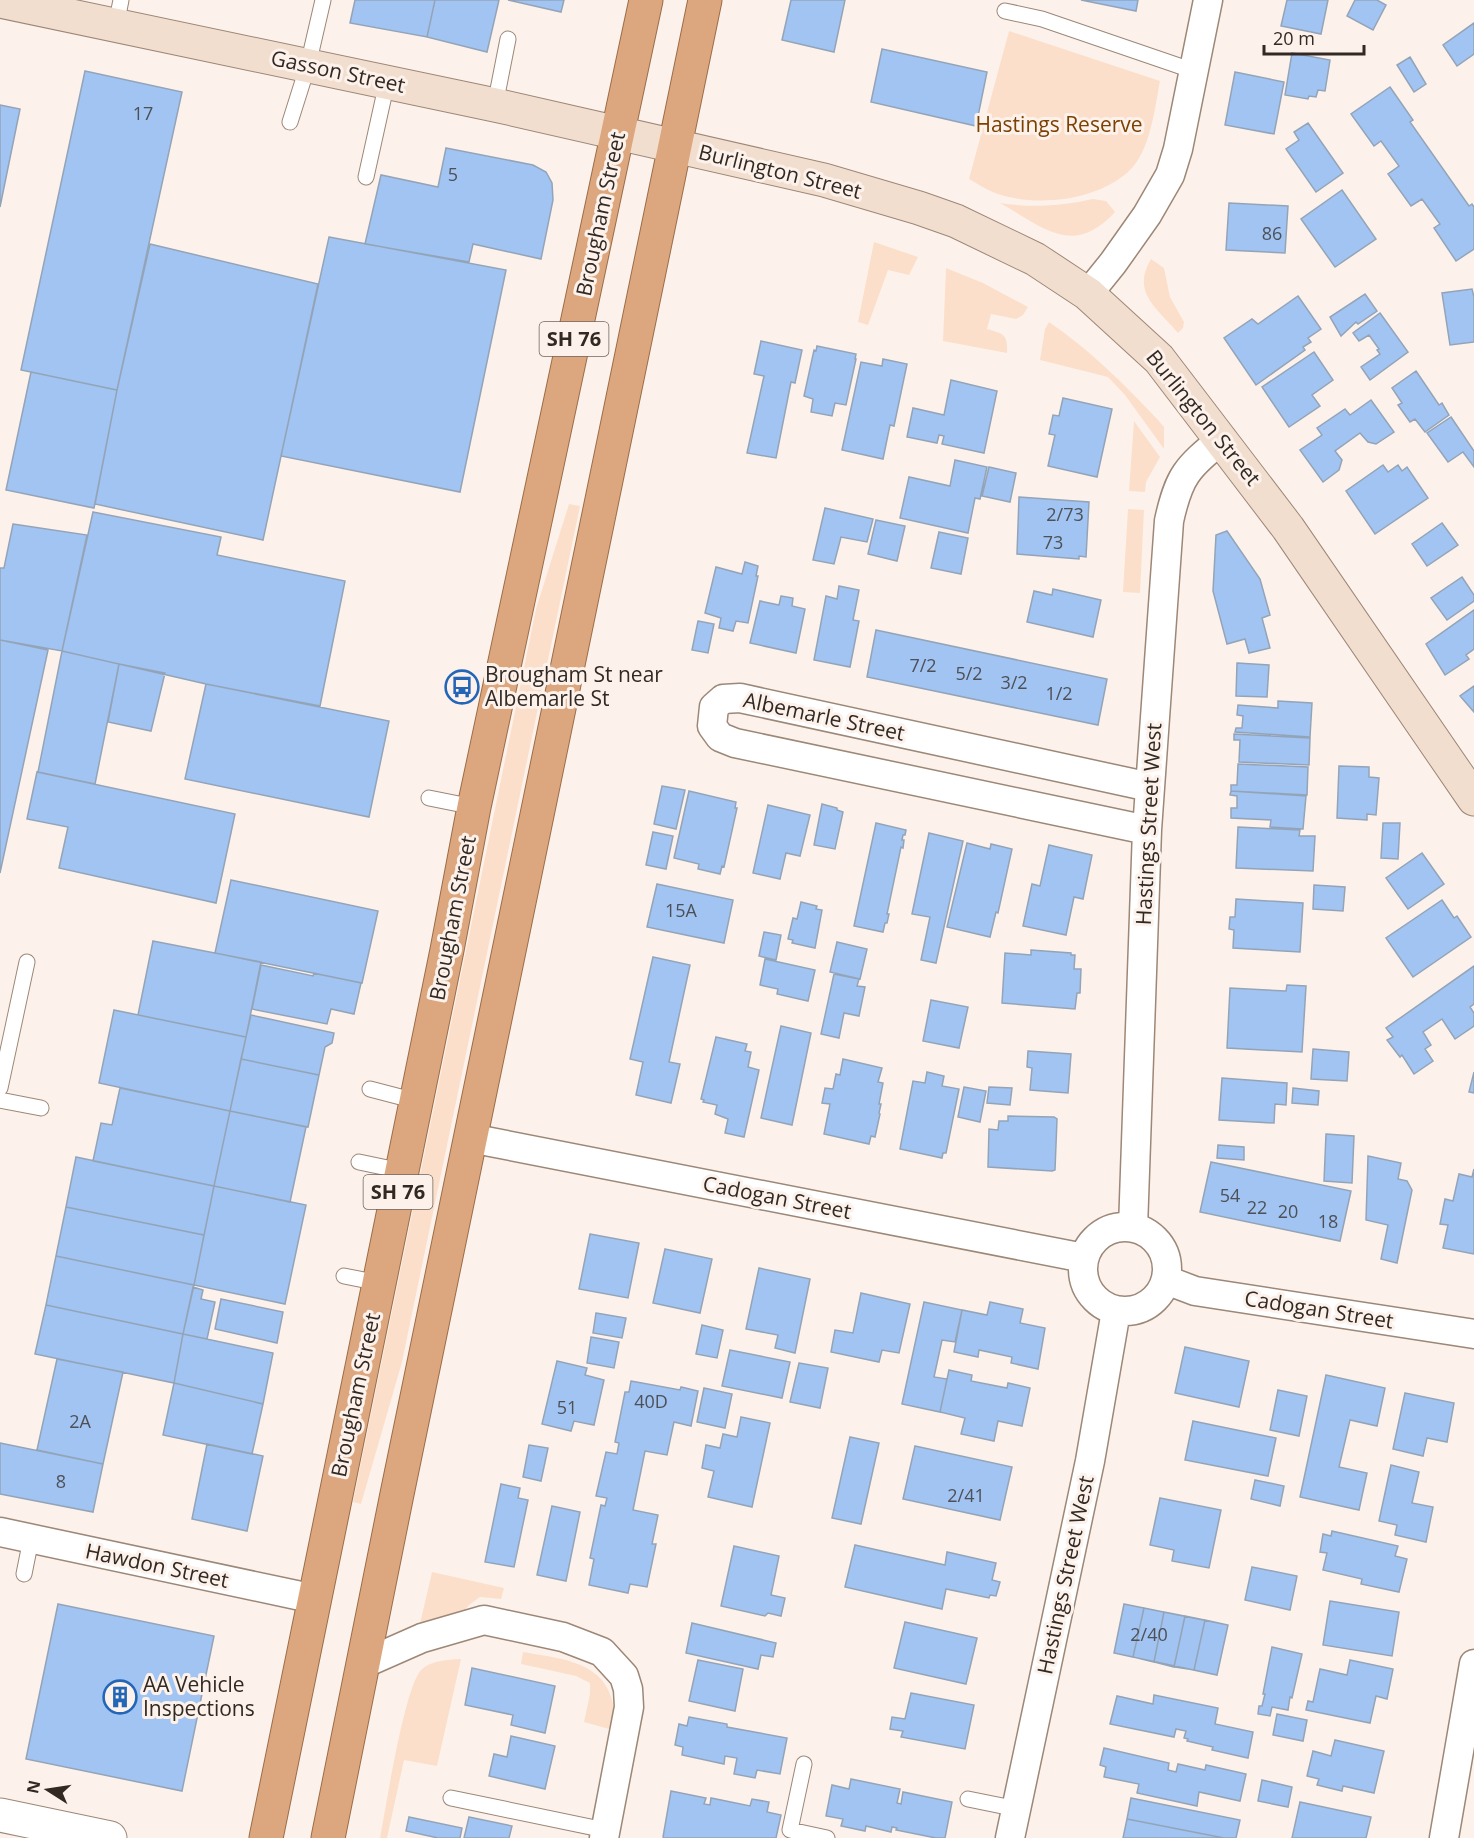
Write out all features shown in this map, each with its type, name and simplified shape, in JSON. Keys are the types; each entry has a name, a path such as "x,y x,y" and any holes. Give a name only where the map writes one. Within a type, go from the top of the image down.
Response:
{"highway":[{"name":"Brougham Street","path":"266,1838 474,807 646,0"},
{"name":"SH 76","path":"328,1838 705,0"}],"main road":[{"name":"Gasson Street","path":"0,1 118,12 308,65 675,147"},
{"name":"Burlington Street","path":"675,147 824,180 956,221 1035,259 1088,294 1159,359 1222,439 1288,528 1474,799"}],"street":[{"path":"1088,294 1147,215 1170,175 1178,149 1208,0"},
{"name":"Hastings Street West","path":"1133,1228 1147,830 1169,521 1173,500 1182,478 1192,464 1222,439"},
{"name":"Albemarle Street","path":"1147,830 735,743 720,736 712,726 714,707 723,699 740,698 1150,787"},
{"path":"878,773 886,731"},
{"name":"Cadogan Street","path":"470,1138 1084,1258"},
{"path":"1122,1227 1133,1228 1146,1232 1157,1241 1164,1253 1167,1267 1166,1280 1159,1294 1148,1305 1135,1311 1116,1311 1106,1308 1094,1299 1086,1287 1082,1273 1084,1258 1094,1240 1102,1233 1122,1227"},
{"name":"Cadogan Street","path":"1166,1280 1195,1291 1474,1334"},
{"name":"Hastings Street West","path":"1010,1838 1090,1461 1116,1311"},
{"name":"Hawdon Street","path":"0,1532 315,1599"},
{"path":"363,1664 422,1638 484,1620 563,1637 602,1652 624,1676 628,1689 627,1727 604,1834"},
{"path":"1444,1838 1474,1664"},
{"path":"0,1815 110,1838"}],"lane":[{"path":"290,122 308,65 322,0"},
{"path":"1005,11 1042,19 1194,71"},
{"path":"495,105 508,39"},
{"path":"366,177 387,82"},
{"path":"429,798 474,807"},
{"path":"0,1088 27,962"},
{"path":"369,1089 416,1101"},
{"path":"0,1100 41,1108"},
{"path":"359,1162 402,1171"},
{"path":"344,1275 379,1283"},
{"path":"24,1574 31,1539"},
{"path":"804,1764 790,1830 827,1838"},
{"path":"451,1798 604,1834"},
{"path":"968,1799 1017,1809"}],"green space":[{"name":"Hastings Reserve","path":"1009,31 1160,81 1147,141 1136,163 1129,171 1101,189 1066,199 1048,200 1030,200 998,194 969,179"},
{"path":"1093,199 1106,201 1115,212 1100,226 1071,236 1044,229 1000,203 1046,206"},
{"path":"874,242 918,257 909,275 888,270 868,325 858,322"},
{"path":"1151,259 1164,268 1170,297 1184,322 1183,328 1178,333 1155,308 1145,291 1144,281"},
{"path":"946,268 983,283 1028,307 1023,315 1016,319 991,314 987,329 1006,338 1007,353 943,341"},
{"path":"1049,322 1106,368 1158,420 1164,427 1164,449 1125,395 1108,377 1040,360 1045,329"},
{"path":"1134,421 1160,457 1146,482 1145,492 1129,491"},
{"path":"569,504 580,506 402,1362 361,1504 353,1502 536,609"},
{"path":"1128,509 1144,510 1140,593 1123,592"},
{"path":"432,1572 504,1588 501,1599 480,1597 469,1605 457,1620 419,1628"},
{"path":"523,1652 575,1663 597,1675 605,1685 612,1701 613,1713 609,1729 584,1722 590,1683 576,1676 521,1664"},
{"path":"461,1659 437,1766 404,1760 387,1838 380,1838 402,1723 415,1681 421,1670 430,1664"}],"building":[{"path":"355,0 435,0 427,37 350,23"},
{"path":"435,0 499,0 487,52 427,37"},
{"path":"508,0 564,0 561,12"},
{"path":"791,0 845,0 834,52 782,40"},
{"path":"1081,0 1138,0 1136,11"},
{"path":"1287,0 1328,0 1321,34 1281,26"},
{"path":"1355,0 1377,0 1386,5 1373,30 1347,16"},
{"path":"1474,23 1474,54 1457,66 1443,45"},
{"path":"882,49 987,72 976,126 871,102"},
{"path":"1292,53 1330,60 1325,91 1318,90 1316,97 1309,96 1308,99 1285,95"},
{"path":"1410,57 1426,84 1414,92 1397,65"},
{"path":"85,71 182,92 117,390 21,370"},
{"path":"1235,72 1284,82 1274,134 1225,125"},
{"path":"1390,87 1413,120 1410,122 1469,206 1472,204 1474,207 1474,249 1456,261 1434,228 1440,224 1422,199 1411,206 1388,174 1399,166 1381,141 1374,146 1351,114"},
{"path":"0,105 20,109 0,207"},
{"path":"1308,123 1343,173 1316,192 1286,149 1299,140 1294,132"},
{"path":"446,148 533,165 546,172 552,183 553,200 541,259 473,244 469,262 365,244 381,175 438,187"},
{"path":"1342,190 1376,239 1335,267 1301,219"},
{"path":"1229,203 1288,206 1285,253 1226,250"},
{"path":"329,237 506,270 460,492 281,456"},
{"path":"150,244 318,284 263,540 95,504 117,390"},
{"path":"1472,289 1474,342 1450,345 1442,293"},
{"path":"1365,294 1377,311 1358,324 1356,322 1341,336 1330,317"},
{"path":"1298,296 1321,329 1308,338 1311,342 1303,347 1305,350 1256,385 1224,338 1252,319 1258,324"},
{"path":"1380,313 1408,352 1370,380 1361,367 1380,354 1377,350 1379,349 1369,335 1359,341 1353,333"},
{"path":"761,341 802,350 795,383 791,382 776,458 747,453 764,376 754,374"},
{"path":"817,346 856,354 846,405 835,403 832,416 811,412 813,399 804,396 814,350 816,351"},
{"path":"1314,352 1333,380 1312,395 1320,406 1289,427 1262,387"},
{"path":"883,359 907,364 894,426 890,425 883,459 842,450 861,362 882,366"},
{"path":"1416,371 1439,405 1442,403 1449,415 1425,432 1415,419 1410,422 1398,405 1402,403 1392,388"},
{"path":"31,372 117,390 94,508 6,490"},
{"path":"951,380 997,391 984,453 942,444 944,436 939,435 937,443 907,437 913,408 944,415"},
{"path":"1063,398 1112,409 1097,477 1048,466 1055,435 1049,434 1053,415 1059,416"},
{"path":"1371,400 1394,432 1376,444 1368,442 1360,433 1335,451 1342,460 1339,470 1323,482 1300,450 1322,435 1317,428 1345,409 1350,415"},
{"path":"1451,417 1474,451 1474,467 1463,452 1448,462 1427,433"},
{"path":"955,460 987,467 980,499 975,498 968,533 900,518 909,477 950,486"},
{"path":"1383,465 1388,472 1398,465 1402,471 1407,467 1428,498 1375,534 1346,491"},
{"path":"989,467 1016,473 1010,502 982,496"},
{"path":"1019,497 1089,502 1086,557 1079,556 1079,559 1017,554"},
{"path":"825,508 873,519 867,542 841,537 834,564 813,560"},
{"path":"93,512 221,537 217,555 345,581 320,706 206,684 62,651"},
{"path":"876,520 905,526 897,561 868,554"},
{"path":"1442,523 1458,545 1427,566 1412,544"},
{"path":"13,524 87,535 62,651 0,640 0,568 4,568"},
{"path":"1227,531 1260,579 1270,615 1262,618 1270,648 1249,653 1245,639 1227,644 1213,591 1216,535"},
{"path":"939,532 968,538 961,574 931,568"},
{"path":"745,562 758,566 748,623 736,621 733,631 719,628 721,618 705,613 716,567 742,574"},
{"path":"1462,577 1474,595 1474,601 1447,620 1431,598"},
{"path":"839,586 859,590 853,620 859,621 850,667 814,660 826,596 837,599"},
{"path":"1053,589 1101,600 1093,637 1027,622 1034,591 1052,595"},
{"path":"781,596 793,598 792,606 805,609 796,653 750,643 760,601 779,605"},
{"path":"1474,610 1474,649 1466,655 1469,659 1445,675 1426,644"},
{"path":"698,621 714,624 708,653 692,650"},
{"path":"876,630 1107,679 1098,725 867,677"},
{"path":"0,640 48,650 0,873"},
{"path":"62,651 119,664 95,784 38,772"},
{"path":"1237,663 1269,665 1267,697 1236,696"},
{"path":"119,664 165,673 151,731 108,722"},
{"path":"206,684 389,721 369,817 185,779"},
{"path":"1474,686 1474,712 1460,696"},
{"path":"1278,701 1312,703 1310,737 1235,732 1236,728 1242,728 1243,716 1237,715 1238,705 1278,708"},
{"path":"1234,734 1310,738 1309,765 1239,762 1240,740 1234,740"},
{"path":"1238,764 1308,767 1307,795 1231,791 1231,785 1237,785"},
{"path":"1339,766 1369,767 1369,777 1379,778 1376,815 1367,814 1367,820 1337,818"},
{"path":"37,772 235,814 216,903 59,868 68,827 27,819"},
{"path":"662,786 685,790 676,829 654,824"},
{"path":"689,791 736,802 735,808 737,808 724,867 722,866 720,874 698,869 699,864 674,858"},
{"path":"1231,791 1306,796 1303,829 1270,827 1271,820 1231,818 1231,808 1237,808 1237,796 1230,795"},
{"path":"822,804 843,812 835,849 814,845"},
{"path":"768,805 810,815 800,856 786,853 780,879 753,873"},
{"path":"876,823 906,830 903,835 903,848 901,847 887,923 885,923 883,932 854,926"},
{"path":"1383,823 1400,823 1398,859 1381,858"},
{"path":"1238,827 1300,830 1299,836 1315,836 1313,871 1236,868"},
{"path":"653,832 673,836 666,869 646,865"},
{"path":"929,833 963,841 936,963 921,960 930,917 912,914"},
{"path":"967,843 990,849 991,844 1012,849 998,913 996,912 990,937 947,927"},
{"path":"1049,845 1092,855 1083,899 1074,897 1066,935 1023,926 1032,884 1040,886"},
{"path":"1422,853 1444,884 1408,909 1386,878"},
{"path":"231,880 378,911 362,983 215,953"},
{"path":"657,884 733,900 724,943 647,927"},
{"path":"1314,885 1345,887 1343,911 1313,909"},
{"path":"1236,899 1303,903 1300,952 1233,948 1234,930 1229,929 1230,917 1235,917"},
{"path":"1442,900 1454,918 1457,916 1471,937 1413,977 1386,938"},
{"path":"801,902 817,906 816,909 822,910 815,948 792,943 793,940 788,939 793,918 797,919"},
{"path":"764,932 781,935 776,960 759,956"},
{"path":"153,941 261,962 246,1037 138,1015"},
{"path":"837,942 867,949 860,979 830,972"},
{"path":"1031,950 1075,955 1074,969 1081,969 1080,993 1077,993 1075,1009 1002,1003 1005,953 1031,955"},
{"path":"653,957 690,965 669,1062 680,1064 671,1103 636,1095 643,1062 630,1059"},
{"path":"765,959 815,970 808,1001 777,994 778,989 760,985"},
{"path":"261,965 361,983 354,1014 331,1009 327,1024 252,1009"},
{"path":"1474,966 1474,1004 1470,1007 1474,1013 1474,1026 1455,1039 1442,1019 1423,1032 1431,1045 1425,1049 1433,1061 1414,1074 1402,1055 1400,1057 1387,1040 1393,1037 1386,1028"},
{"path":"834,974 859,979 857,986 865,987 859,1016 844,1013 839,1038 821,1034"},
{"path":"1287,985 1306,986 1302,1052 1227,1048 1230,988 1286,991"},
{"path":"931,1000 968,1007 959,1048 923,1041"},
{"path":"114,1010 246,1037 230,1111 99,1083"},
{"path":"251,1015 334,1033 332,1043 325,1047 319,1075 241,1059"},
{"path":"781,1026 811,1033 792,1125 761,1118"},
{"path":"716,1037 747,1044 745,1051 751,1052 748,1067 759,1070 744,1137 725,1133 728,1119 715,1114 717,1105 703,1102 704,1100 701,1099"},
{"path":"1313,1049 1349,1052 1347,1081 1311,1079"},
{"path":"1028,1051 1071,1054 1068,1093 1030,1090 1032,1068 1027,1067"},
{"path":"241,1059 319,1075 308,1127 230,1111"},
{"path":"843,1059 882,1068 878,1082 883,1083 879,1104 881,1104 880,1114 875,1137 871,1136 869,1144 824,1134 830,1104 822,1103 825,1088 833,1089 836,1074 840,1075"},
{"path":"927,1072 944,1076 942,1086 959,1089 946,1153 943,1153 942,1158 900,1149 913,1081 925,1083"},
{"path":"1474,1072 1474,1093 1469,1092"},
{"path":"1222,1078 1287,1083 1286,1105 1275,1104 1274,1123 1219,1120"},
{"path":"964,1087 986,1091 980,1122 958,1117"},
{"path":"989,1087 1012,1088 1010,1105 987,1103"},
{"path":"120,1088 230,1111 214,1186 93,1161 101,1123 112,1125"},
{"path":"1293,1088 1319,1091 1318,1105 1292,1103"},
{"path":"230,1111 306,1127 290,1202 214,1186"},
{"path":"1008,1116 1054,1117 1057,1119 1055,1170 988,1167 989,1129 998,1130 999,1121 1008,1121"},
{"path":"1326,1134 1354,1136 1352,1183 1324,1181"},
{"path":"1218,1145 1244,1147 1244,1160 1217,1158"},
{"path":"1368,1156 1401,1163 1398,1179 1407,1181 1412,1190 1397,1263 1381,1259 1388,1225 1366,1220"},
{"path":"76,1157 214,1186 204,1235 66,1207"},
{"path":"1211,1162 1351,1191 1340,1241 1200,1212"},
{"path":"1474,1169 1474,1254 1443,1248 1448,1225 1440,1224 1445,1199 1453,1201 1459,1174 1472,1177"},
{"path":"214,1186 306,1205 285,1304 194,1285"},
{"path":"66,1207 204,1235 194,1285 56,1256"},
{"path":"590,1234 639,1243 628,1298 579,1289"},
{"path":"665,1249 712,1259 700,1313 653,1303"},
{"path":"56,1256 194,1285 183,1334 46,1305"},
{"path":"759,1268 810,1279 795,1353 775,1348 778,1335 746,1329"},
{"path":"193,1287 203,1290 201,1299 215,1302 207,1339 183,1334"},
{"path":"861,1293 910,1304 899,1353 882,1350 879,1362 831,1352 835,1330 853,1333"},
{"path":"221,1299 283,1312 277,1343 215,1329"},
{"path":"924,1302 962,1310 955,1342 942,1340 934,1377 947,1379 940,1412 902,1404"},
{"path":"990,1302 1023,1309 1020,1323 1045,1328 1038,1369 1011,1363 1012,1357 979,1350 978,1357 954,1352 962,1310 987,1315"},
{"path":"46,1305 183,1334 174,1383 35,1354"},
{"path":"596,1313 626,1318 622,1338 593,1333"},
{"path":"702,1325 723,1330 717,1358 696,1354"},
{"path":"183,1334 273,1353 263,1404 174,1383"},
{"path":"591,1337 619,1342 614,1368 587,1363"},
{"path":"1185,1347 1249,1361 1239,1407 1175,1393"},
{"path":"730,1350 790,1362 782,1398 722,1386"},
{"path":"57,1359 123,1372 103,1464 37,1450"},
{"path":"557,1361 587,1368 585,1375 604,1380 594,1425 574,1421 571,1431 542,1424"},
{"path":"799,1363 828,1368 820,1408 790,1402"},
{"path":"949,1370 972,1375 971,1381 1007,1388 1008,1383 1030,1388 1022,1426 998,1421 994,1441 961,1434 965,1418 940,1412"},
{"path":"1326,1375 1385,1388 1377,1426 1350,1420 1339,1467 1367,1473 1359,1510 1300,1497"},
{"path":"631,1381 698,1391 691,1426 674,1422 667,1455 645,1451 633,1510 658,1515 652,1544 656,1544 647,1587 630,1584 628,1593 589,1585 594,1559 590,1558 601,1505 605,1506 607,1498 596,1496 606,1452 617,1454 619,1443 615,1442 625,1392 629,1392"},
{"path":"174,1383 263,1404 252,1454 163,1435"},
{"path":"704,1388 732,1394 725,1428 697,1422"},
{"path":"1278,1390 1307,1396 1299,1436 1270,1430"},
{"path":"1405,1393 1454,1403 1447,1442 1427,1438 1423,1456 1393,1449"},
{"path":"741,1417 770,1423 752,1507 708,1497 714,1471 702,1468 706,1445 720,1448 723,1434 737,1437"},
{"path":"1193,1421 1276,1438 1268,1476 1185,1460"},
{"path":"850,1437 879,1443 861,1524 832,1518"},
{"path":"0,1443 103,1464 93,1512 0,1494"},
{"path":"207,1444 263,1456 247,1531 192,1519"},
{"path":"529,1445 548,1448 541,1481 523,1477"},
{"path":"915,1446 1012,1467 1000,1520 903,1499"},
{"path":"1391,1465 1419,1472 1412,1503 1433,1507 1426,1542 1395,1535 1397,1525 1379,1521"},
{"path":"1255,1480 1284,1486 1280,1506 1251,1499"},
{"path":"501,1484 520,1488 518,1498 528,1500 514,1567 485,1562"},
{"path":"1160,1498 1221,1510 1209,1568 1172,1561 1174,1550 1150,1545"},
{"path":"552,1506 580,1512 566,1581 537,1575"},
{"path":"1332,1531 1398,1546 1395,1556 1407,1559 1399,1592 1361,1584 1362,1579 1323,1570 1327,1553 1320,1552 1323,1534 1331,1536"},
{"path":"855,1545 945,1565 947,1552 996,1563 992,1580 1000,1582 996,1596 990,1595 989,1598 946,1589 942,1609 845,1587"},
{"path":"734,1546 779,1556 771,1595 785,1598 781,1616 768,1613 765,1616 721,1606"},
{"path":"1252,1567 1297,1576 1290,1610 1245,1600"},
{"path":"1330,1601 1399,1612 1392,1656 1323,1645"},
{"name":"AA Vehicle Inspections","path":"58,1604 214,1636 182,1791 26,1759"},
{"path":"1124,1604 1228,1625 1217,1675 1114,1653"},
{"path":"1124,1604 1144,1608 1133,1657 1114,1653"},
{"path":"1144,1608 1164,1612 1154,1662 1133,1657"},
{"path":"1164,1612 1185,1616 1174,1667 1154,1662"},
{"path":"1185,1616 1205,1620 1194,1670 1174,1667"},
{"path":"1205,1620 1228,1625 1217,1675 1194,1670"},
{"path":"905,1622 977,1638 966,1684 894,1668"},
{"path":"692,1623 776,1643 773,1657 761,1655 758,1669 686,1653"},
{"path":"1272,1647 1302,1654 1288,1710 1272,1707 1270,1716 1258,1714 1265,1694 1263,1694"},
{"path":"698,1660 743,1669 735,1711 689,1701"},
{"path":"1350,1660 1393,1669 1387,1699 1376,1696 1370,1723 1306,1710 1308,1701 1313,1702 1320,1669 1347,1675"},
{"path":"472,1668 555,1686 545,1733 511,1725 513,1715 465,1705"},
{"path":"911,1693 974,1705 965,1749 901,1737 903,1731 890,1729 892,1717 905,1719"},
{"path":"1154,1695 1218,1708 1215,1724 1253,1732 1248,1758 1212,1750 1213,1747 1187,1741 1188,1739 1184,1738 1186,1731 1176,1729 1174,1737 1110,1724 1117,1696 1153,1704"},
{"path":"1277,1714 1307,1720 1303,1741 1273,1735"},
{"path":"689,1717 727,1724 727,1727 787,1738 780,1774 757,1770 755,1778 734,1774 737,1758 725,1756 724,1764 682,1755 683,1747 675,1745 679,1724 687,1726"},
{"path":"511,1736 555,1746 545,1789 489,1776 494,1754 507,1757"},
{"path":"1335,1740 1384,1751 1374,1793 1343,1786 1342,1791 1317,1785 1319,1779 1307,1776 1313,1751 1331,1756"},
{"path":"1104,1748 1169,1763 1168,1770 1176,1772 1178,1764 1205,1770 1206,1765 1246,1774 1240,1801 1199,1792 1197,1806 1137,1793 1139,1784 1104,1777 1106,1767 1100,1765"},
{"path":"851,1779 900,1789 897,1803 901,1804 903,1792 952,1802 945,1838 896,1830 897,1828 892,1827 891,1832 866,1826 865,1831 841,1826 843,1819 826,1816 832,1785 849,1789"},
{"path":"1262,1780 1292,1787 1288,1807 1258,1801"},
{"path":"671,1791 706,1798 704,1804 710,1805 711,1798 750,1806 752,1799 769,1802 767,1812 781,1815 776,1838 664,1838"},
{"path":"1131,1798 1240,1820 1236,1838 1224,1838 1127,1819"},
{"path":"1300,1802 1371,1817 1366,1838 1292,1838"},
{"path":"409,1817 462,1828 460,1838 438,1838 406,1831"},
{"path":"469,1817 512,1826 509,1838 464,1838"},
{"path":"1127,1819 1224,1838 1123,1838"}],"place":[{"name":"Brougham St near Albemarle St","path":"462,687"},
{"name":"AA Vehicle Inspections","path":"120,1697"}]}
